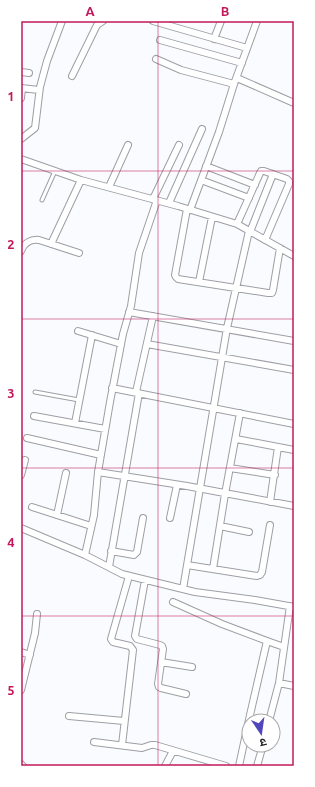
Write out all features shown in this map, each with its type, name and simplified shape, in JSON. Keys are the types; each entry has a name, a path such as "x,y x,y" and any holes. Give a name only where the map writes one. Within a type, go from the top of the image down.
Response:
{"street":[{"path":"21,139 35,128 39,90 49,54 62,21"},
{"path":"72,76 97,25 103,21"},
{"path":"153,21 173,24 214,39 247,48"},
{"path":"214,39 221,21"},
{"path":"257,21 219,132 188,210 175,275 178,279 268,294 272,293 280,248"},
{"path":"160,40 242,63"},
{"path":"156,60 181,70 294,103"},
{"path":"21,72 29,73"},
{"path":"21,98 22,88 39,90"},
{"path":"169,203 202,129"},
{"path":"109,187 128,145"},
{"path":"85,555 94,515 98,472 112,388 131,306 139,253 155,200 179,145"},
{"path":"21,159 81,180 169,203 237,224 294,256"},
{"path":"206,166 255,184"},
{"path":"237,224 261,172 264,171 287,179 289,184 265,240"},
{"path":"183,589 227,328 249,231 273,174"},
{"path":"51,244 81,180"},
{"path":"201,180 249,198"},
{"path":"199,282 212,217"},
{"path":"21,251 25,244 33,240 39,240 79,253"},
{"path":"129,312 294,340"},
{"path":"108,568 125,476 137,393 153,316"},
{"path":"78,331 121,344"},
{"path":"75,423 92,335"},
{"path":"147,344 294,370"},
{"path":"112,388 294,424"},
{"path":"213,569 240,413"},
{"path":"34,416 105,429"},
{"path":"27,438 101,455"},
{"path":"236,438 294,450"},
{"path":"270,502 278,447"},
{"path":"21,475 25,460"},
{"path":"230,468 274,475"},
{"path":"98,472 294,506"},
{"path":"57,515 66,473"},
{"path":"170,518 176,485"},
{"path":"32,507 91,526"},
{"path":"112,551 134,555 136,554 143,518"},
{"path":"187,565 257,576 260,575 262,572 270,525"},
{"path":"220,526 249,532"},
{"path":"21,528 85,555 122,574 195,592 255,600 292,607 284,646 279,683 271,713"},
{"path":"122,745 132,650 130,646 113,642 111,639 129,576"},
{"path":"145,580 135,636 137,639 162,646 159,686 161,688 186,694"},
{"path":"173,602 222,624 284,646"},
{"path":"21,690 22,679 35,633 37,614"},
{"path":"286,636 294,637"},
{"path":"240,766 267,641"},
{"path":"21,652 30,655"},
{"path":"161,662 192,667"},
{"path":"279,683 294,686"},
{"path":"69,716 124,721"},
{"path":"94,742 142,748 151,745 226,766"},
{"path":"165,766 173,751"},
{"path":"259,765 261,753"}],"lane":[{"path":"42,200 55,171"},
{"path":"36,392 79,400"}]}
